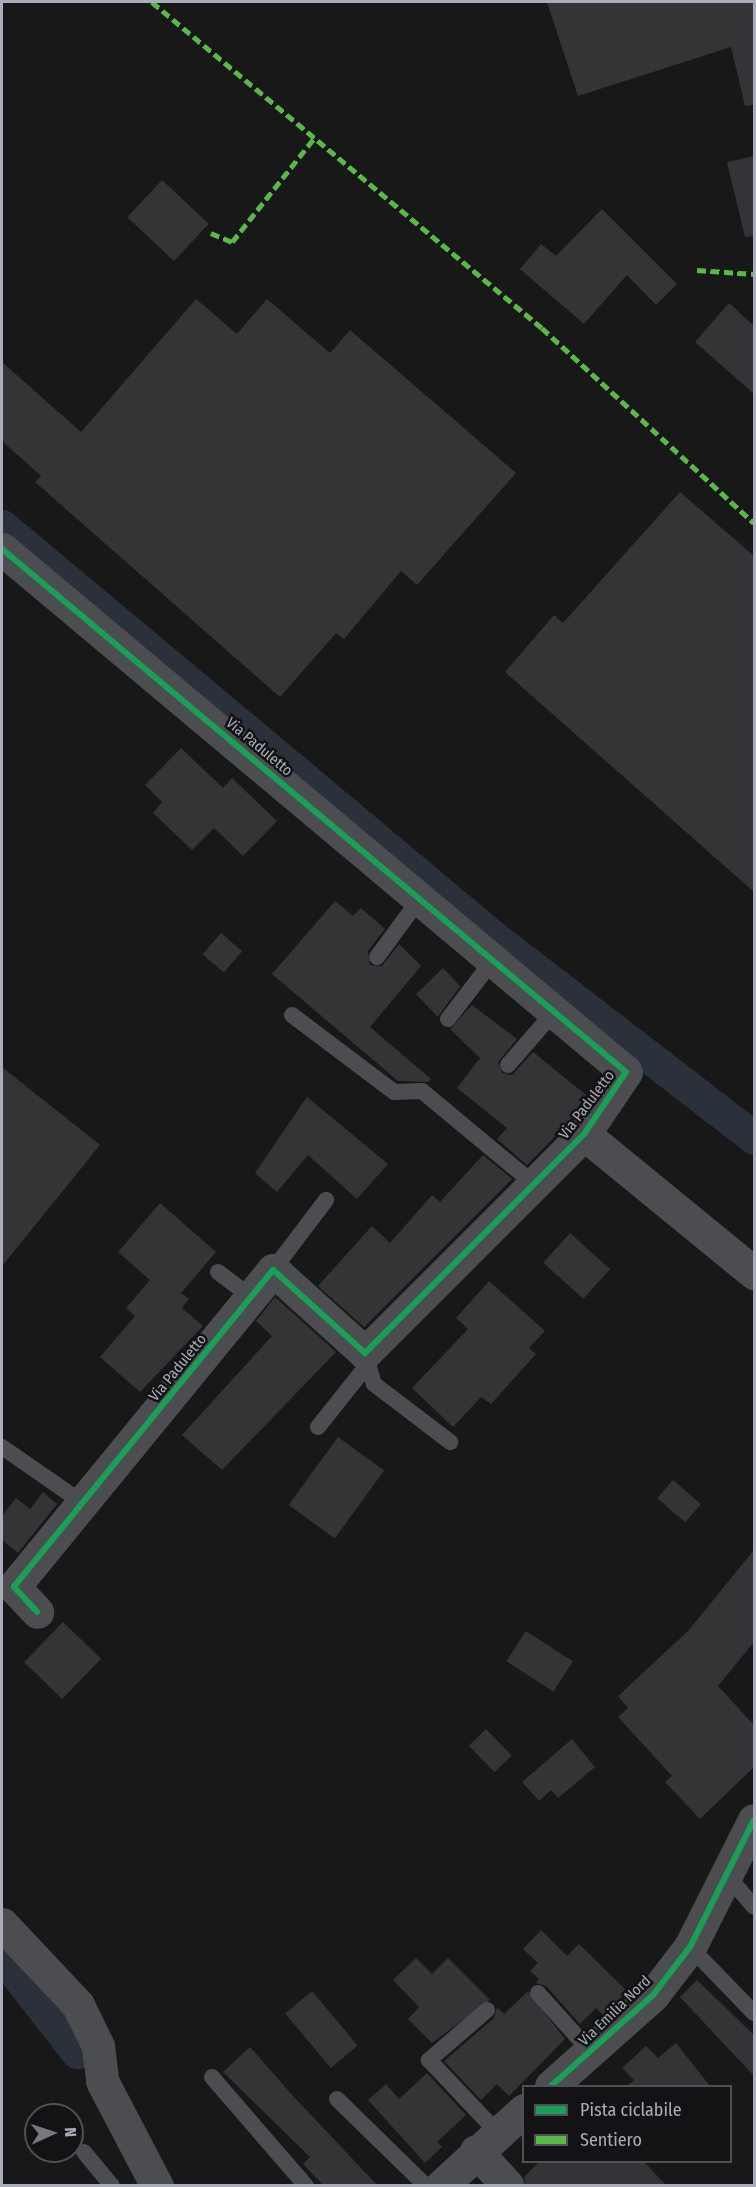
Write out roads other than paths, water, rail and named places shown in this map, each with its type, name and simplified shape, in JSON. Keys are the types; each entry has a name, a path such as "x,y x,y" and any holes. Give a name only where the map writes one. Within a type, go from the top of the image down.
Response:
{"street":[{"name":"Via Paduletto","path":"2,549 421,897 626,1072 584,1134 534,1184 368,1362"},
{"path":"584,1134 754,1274"},
{"name":"Via Paduletto","path":"37,1612 15,1587 273,1270"},
{"path":"273,1270 368,1362"},
{"name":"Via Emilia Nord","path":"561,2084 591,2052 653,1995 690,1947 729,1876 754,1820"},
{"path":"2,1924 78,2006 98,2046 102,2081 157,2186"},
{"path":"441,2186 522,2112"},
{"path":"487,2142 508,2186"}],"lane":[{"path":"377,957 421,897"},
{"path":"448,1019 494,959"},
{"path":"508,1065 555,1011"},
{"path":"292,1015 394,1092 422,1090 534,1184"},
{"path":"273,1270 326,1200"},
{"path":"218,1272 251,1297"},
{"path":"318,1427 368,1362"},
{"path":"368,1362 374,1384 450,1442"},
{"path":"2,1447 83,1503"},
{"path":"729,1876 754,1907"},
{"path":"690,1947 754,2013"},
{"path":"538,1993 591,2052"},
{"path":"487,2010 429,2060 487,2142"},
{"path":"212,2077 306,2186"},
{"path":"337,2099 426,2186"},
{"path":"84,2152 112,2186"}],"waterway":[{"path":"2,526 496,939 754,1138"},
{"path":"2,1956 77,2052"}]}
